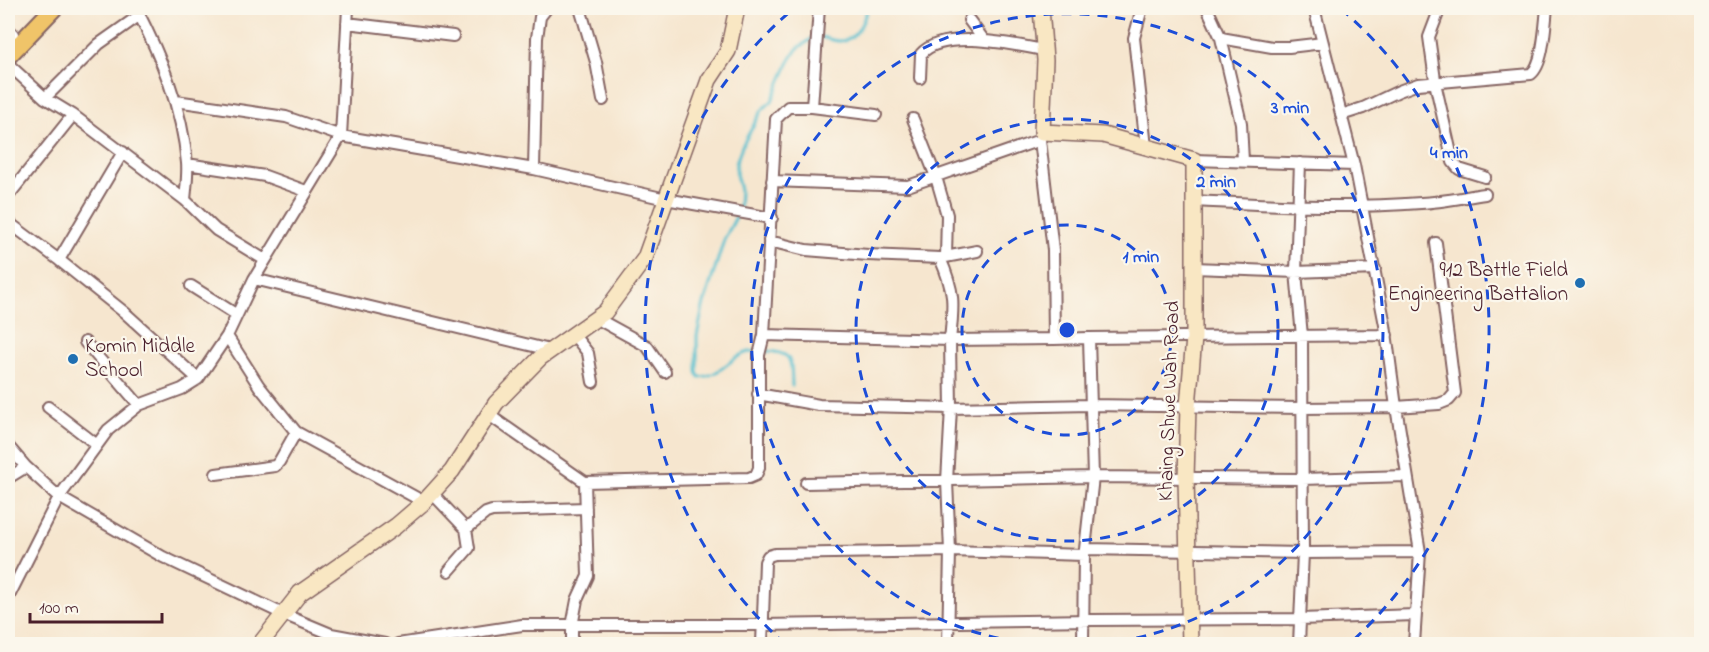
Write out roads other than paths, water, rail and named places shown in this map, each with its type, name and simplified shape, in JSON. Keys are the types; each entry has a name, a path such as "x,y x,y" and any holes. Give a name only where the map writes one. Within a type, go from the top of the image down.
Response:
{"main road":[{"path":"9,34 42,8"},
{"path":"8,56 54,8"}],"street":[{"path":"8,598 59,497 108,430 139,405 182,389 198,379 227,336 254,279 341,136 348,8"},
{"path":"534,169 537,38 540,16 547,8"},
{"path":"580,8 596,62 603,100"},
{"path":"260,645 300,593 396,526 428,497 452,471 496,403 550,350 605,312 645,258 709,80 728,51 737,8"},
{"path":"812,107 819,8"},
{"path":"1041,8 1044,50 1041,136 1053,250 1054,339"},
{"path":"1142,8 1134,38 1146,147"},
{"path":"1206,8 1221,38 1241,123 1244,161"},
{"path":"1314,8 1354,165 1387,335 1396,407 1420,552 1414,645"},
{"path":"1440,8 1429,37 1453,162 1459,169 1485,177"},
{"path":"1341,115 1418,84 1531,74 1536,70 1542,46 1546,8"},
{"path":"45,98 99,44 138,11 152,39 176,101 187,164 185,200"},
{"path":"969,20 983,39"},
{"path":"347,23 453,36"},
{"path":"1221,38 1289,47 1323,43"},
{"path":"920,78 921,54 924,50 943,43 983,39 1044,50"},
{"path":"8,64 45,98 74,115 185,200 216,230 265,260"},
{"path":"176,101 286,117 341,136 534,169 666,199 772,218"},
{"path":"489,415 585,482 749,478 756,475 759,468 758,394 772,218 776,119 788,107 812,107 876,115"},
{"path":"8,196 74,115"},
{"path":"913,119 936,177 947,215 943,257 954,303 950,340 951,408 947,481 951,551 948,645"},
{"path":"772,181 908,186 1041,136 1103,135 1194,160 1354,165"},
{"path":"59,260 123,152"},
{"name":"Khaing Shwe Wah Road","path":"1190,645 1186,478 1188,406 1194,338 1194,160"},
{"path":"1299,645 1303,553 1302,336 1296,272 1300,163"},
{"path":"187,164 265,176 306,191"},
{"path":"1194,201 1299,206 1362,206 1423,203 1485,194"},
{"path":"8,222 124,312 198,379"},
{"path":"769,241 806,250 943,257 977,251"},
{"path":"758,394 819,405 951,408 1090,405 1303,408 1439,404 1449,400 1455,393 1436,243"},
{"path":"1194,268 1296,272 1375,269"},
{"path":"254,279 550,350"},
{"path":"191,286 237,315"},
{"path":"596,318 647,346 665,372"},
{"path":"573,334 588,353 593,382"},
{"path":"761,345 950,340 1387,335"},
{"path":"227,336 259,386 296,432 428,497 466,529 469,548 449,571"},
{"path":"1083,645 1084,552 1093,477 1089,338"},
{"path":"85,342 139,405"},
{"path":"48,407 97,445"},
{"path":"216,474 275,466 296,432"},
{"path":"8,446 26,467 59,497 163,557 283,614 331,634 385,645"},
{"path":"8,478 26,467"},
{"path":"806,483 1093,477 1302,479 1407,476"},
{"path":"572,645 572,626 577,600 588,576 585,482"},
{"path":"466,529 492,511 586,508"},
{"path":"762,645 765,562 768,556 775,554 1188,549 1303,553 1420,552"},
{"path":"398,645 522,625 762,625 948,621 1300,619 1415,615"}],"waterway":[{"path":"820,37 835,41 851,37 859,29 868,8"},
{"path":"739,208 740,190 736,163 742,146 762,110 772,101 797,49 814,37"},
{"path":"737,215 724,240 703,307 697,336 697,372 699,377 708,376 740,355 757,351"},
{"path":"764,351 780,353 789,359 792,386"}],"place":[{"name":"912 Battle Field Engineering Battalion","path":"1580,283"},
{"name":"Komin Middle School","path":"73,359"}]}
